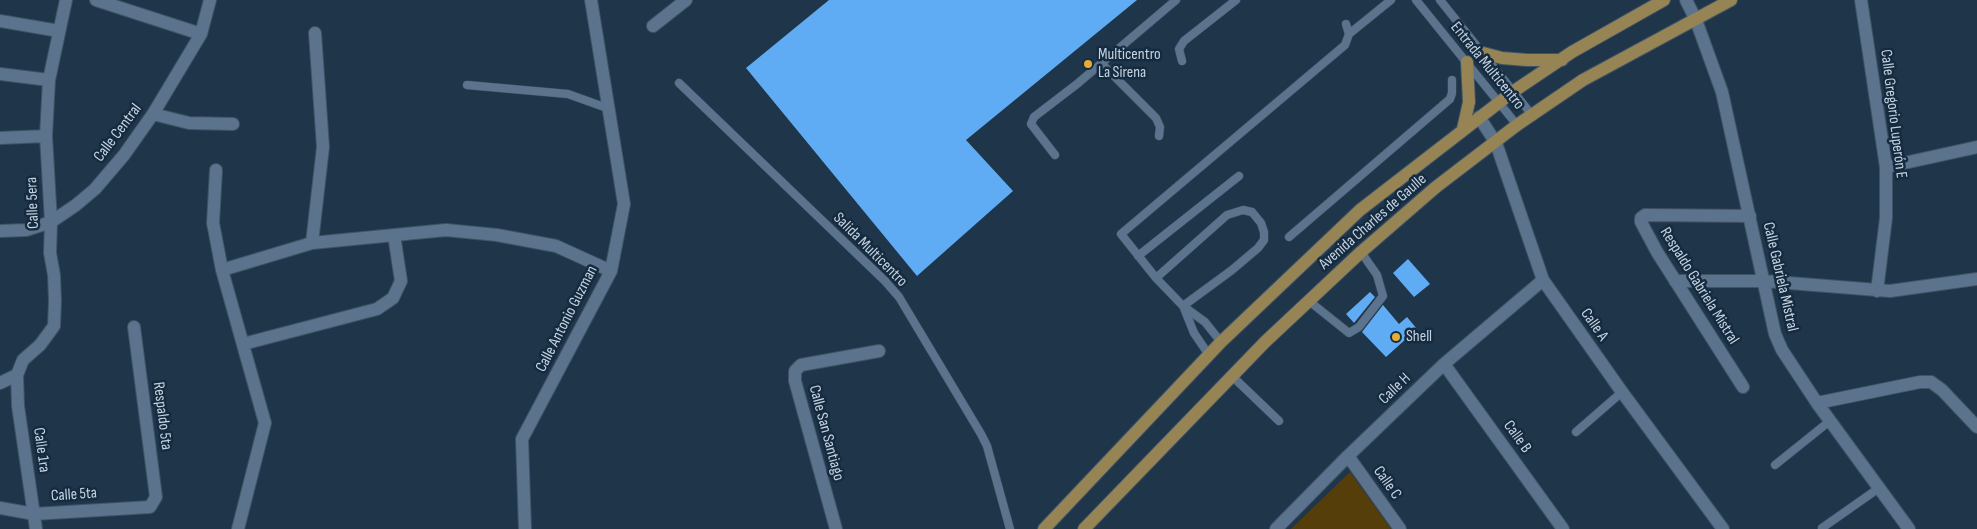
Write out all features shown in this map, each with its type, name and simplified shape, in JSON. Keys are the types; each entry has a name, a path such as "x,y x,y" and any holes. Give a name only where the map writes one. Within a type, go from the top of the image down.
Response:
{"main road":[{"name":"Avenida Charles de Gaulle","path":"1044,529 1221,342 1360,210 1514,91 1562,60 1664,0"},
{"name":"Avenida Charles de Gaulle","path":"1084,529 1232,376 1309,301 1361,252 1436,187 1496,143 1517,125 1584,80 1731,0"},
{"path":"1483,53 1513,59 1562,60"},
{"path":"1463,129 1469,102 1467,62"}],"street":[{"name":"Calle 5era","path":"16,375 23,360 40,345 54,326 54,275 50,253 51,222 46,136 49,80 66,0"},
{"path":"96,0 200,34"},
{"name":"Calle Central","path":"0,231 26,230 51,222 95,189 124,155 153,114 200,34 210,0"},
{"name":"Calle Antonio Guzman","path":"525,529 522,438 611,270 624,204 591,0"},
{"path":"653,26 686,0"},
{"name":"Calle Gabriela Mistral","path":"1686,0 1696,20 1722,92 1775,334 1782,350 1817,403 1909,529"},
{"name":"Calle Gregorio Luperón E","path":"1861,0 1886,167 1886,218 1877,291"},
{"path":"0,21 59,32"},
{"path":"312,243 323,147 315,34"},
{"path":"0,74 49,80"},
{"path":"153,114 189,123 233,124"},
{"name":"Calle A","path":"1479,117 1496,143 1543,280 1622,392 1723,529"},
{"path":"0,138 46,136"},
{"path":"1886,167 1977,147"},
{"path":"216,170 214,223 222,270 265,423 238,529"},
{"name":"Respaldo Gabriela Mistral","path":"1743,387 1649,238 1641,222 1642,216 1645,215 1750,216"},
{"path":"222,270 312,243 446,230 497,235 556,246 611,270"},
{"path":"243,344 377,309 393,298 401,281 394,235"},
{"path":"1676,281 1764,281 1877,291 1904,290 1977,279"},
{"name":"Calle H","path":"1276,529 1348,456 1444,364 1543,280"},
{"name":"Respaldo 5ta","path":"134,327 156,497 150,507"},
{"name":"Calle San Santiago","path":"836,529 795,381 796,371 802,365 879,350"},
{"name":"Calle B","path":"1444,364 1564,529"},
{"path":"0,383 16,375"},
{"name":"Calle 1ra","path":"16,375 18,406 36,529"},
{"path":"1817,403 1920,382 1931,382 1942,390 1977,427"},
{"name":"Calle C","path":"1348,456 1400,529"},
{"name":"Calle 5ta","path":"0,508 34,514 150,507"}],"lane":[{"path":"1055,155 1031,124 1034,117 1176,0"},
{"path":"1182,61 1179,53 1181,44 1236,0"},
{"path":"1221,342 1205,322 1183,306 1156,278 1121,234 1345,45 1349,34 1391,0"},
{"name":"Entrada Multicentro","path":"1416,0 1517,125"},
{"name":"Entrada Multicentro","path":"1440,0 1532,115"},
{"path":"1346,24 1349,34"},
{"path":"1101,63 1156,118 1160,127 1159,136"},
{"path":"1289,236 1450,99 1453,87 1452,80"},
{"name":"Salida Multicentro","path":"680,83 885,281 899,297 987,446 1010,529"},
{"path":"467,85 568,94 607,108"},
{"path":"1138,256 1239,176"},
{"path":"1156,278 1227,214 1244,210 1252,212 1261,223 1264,240 1258,248 1232,270 1183,306"},
{"path":"1309,301 1349,333 1359,327 1383,296 1377,275 1361,252"},
{"path":"1183,306 1194,333 1209,355"},
{"path":"1232,376 1279,421"},
{"path":"1576,432 1622,392"},
{"path":"1775,464 1831,420"},
{"path":"1822,528 1879,488"}],"shaded area":[{"path":"1350,472 1391,529 1291,529"}],"building":[{"path":"829,0 1137,0 966,140 1013,191 917,276 746,68"},
{"name":"Shell","path":"1408,259 1430,284 1414,297 1393,273"},
{"path":"1370,292 1375,297 1354,323 1346,314"},
{"path":"1383,305 1399,324 1407,317 1417,329 1386,357 1362,332"}],"place":[{"name":"Multicentro La Sirena","path":"1088,64"},
{"name":"Shell","path":"1396,337"}]}
